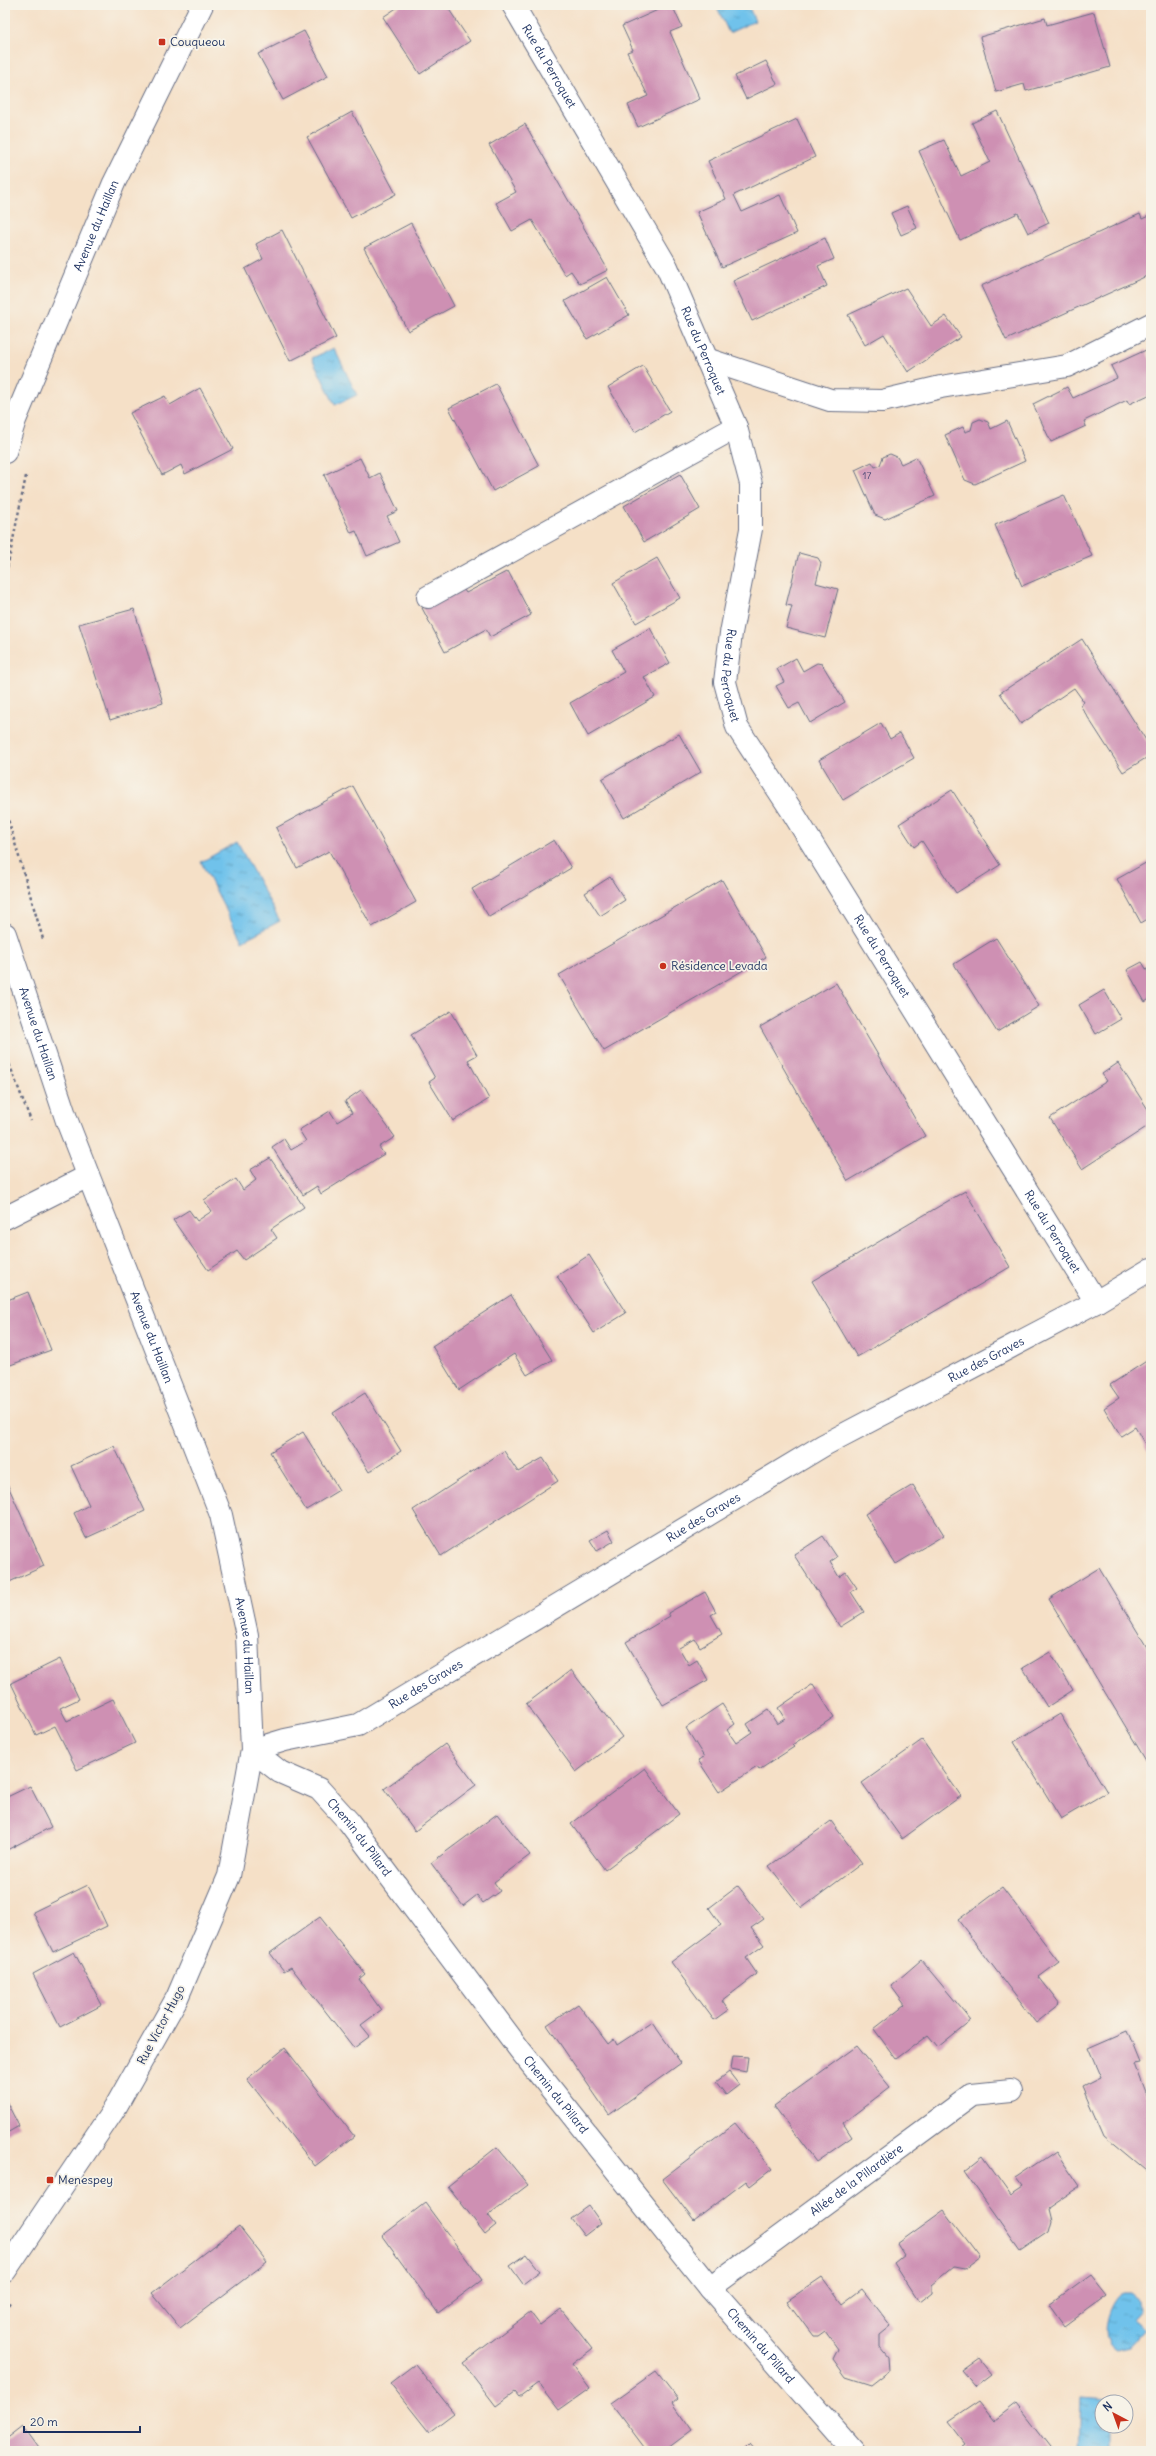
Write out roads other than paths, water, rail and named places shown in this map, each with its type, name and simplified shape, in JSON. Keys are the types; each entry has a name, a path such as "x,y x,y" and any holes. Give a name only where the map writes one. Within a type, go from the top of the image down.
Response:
{"street":[{"name":"Avenue du Haillan","path":"5,452 14,420 114,183 202,5"},
{"name":"Rue du Perroquet","path":"513,5 667,267 736,427 751,484 751,522 725,682 737,727 790,808 1096,1302"},
{"path":"706,359 830,400 882,401 940,387 1066,366 1151,324"},
{"path":"428,597 736,427"},
{"name":"Avenue du Haillan","path":"5,934 11,971 88,1176 221,1515 247,1635 252,1750"},
{"path":"5,1218 88,1176"},
{"name":"Rue des Graves","path":"252,1750 285,1740 358,1725 824,1445 1096,1302 1151,1269"},
{"name":"Rue Victor Hugo","path":"5,2271 115,2108 177,1998 228,1876 252,1750"},
{"name":"Chemin du Pillard","path":"252,1750 280,1772 319,1789 349,1822 520,2050 710,2288 853,2451"},
{"name":"Allée de la Pillardière","path":"710,2288 972,2095 1011,2091"}],"water":[{"path":"716,5 748,5 755,21 729,33"},
{"path":"334,348 357,395 335,405 312,358"},
{"path":"237,842 280,921 242,941 201,862"},
{"path":"1123,2293 1130,2293 1139,2300 1140,2310 1132,2319 1145,2329 1129,2347 1116,2350 1110,2345 1107,2338 1107,2321 1113,2304"},
{"path":"1081,2397 1094,2398 1094,2434 1111,2434 1111,2447 1108,2451 1079,2451"}],"place":[{"name":"Couqueou","path":"162,42"},
{"name":"Résidence Levada","path":"663,966"},
{"name":"Menespey","path":"50,2180"}]}
